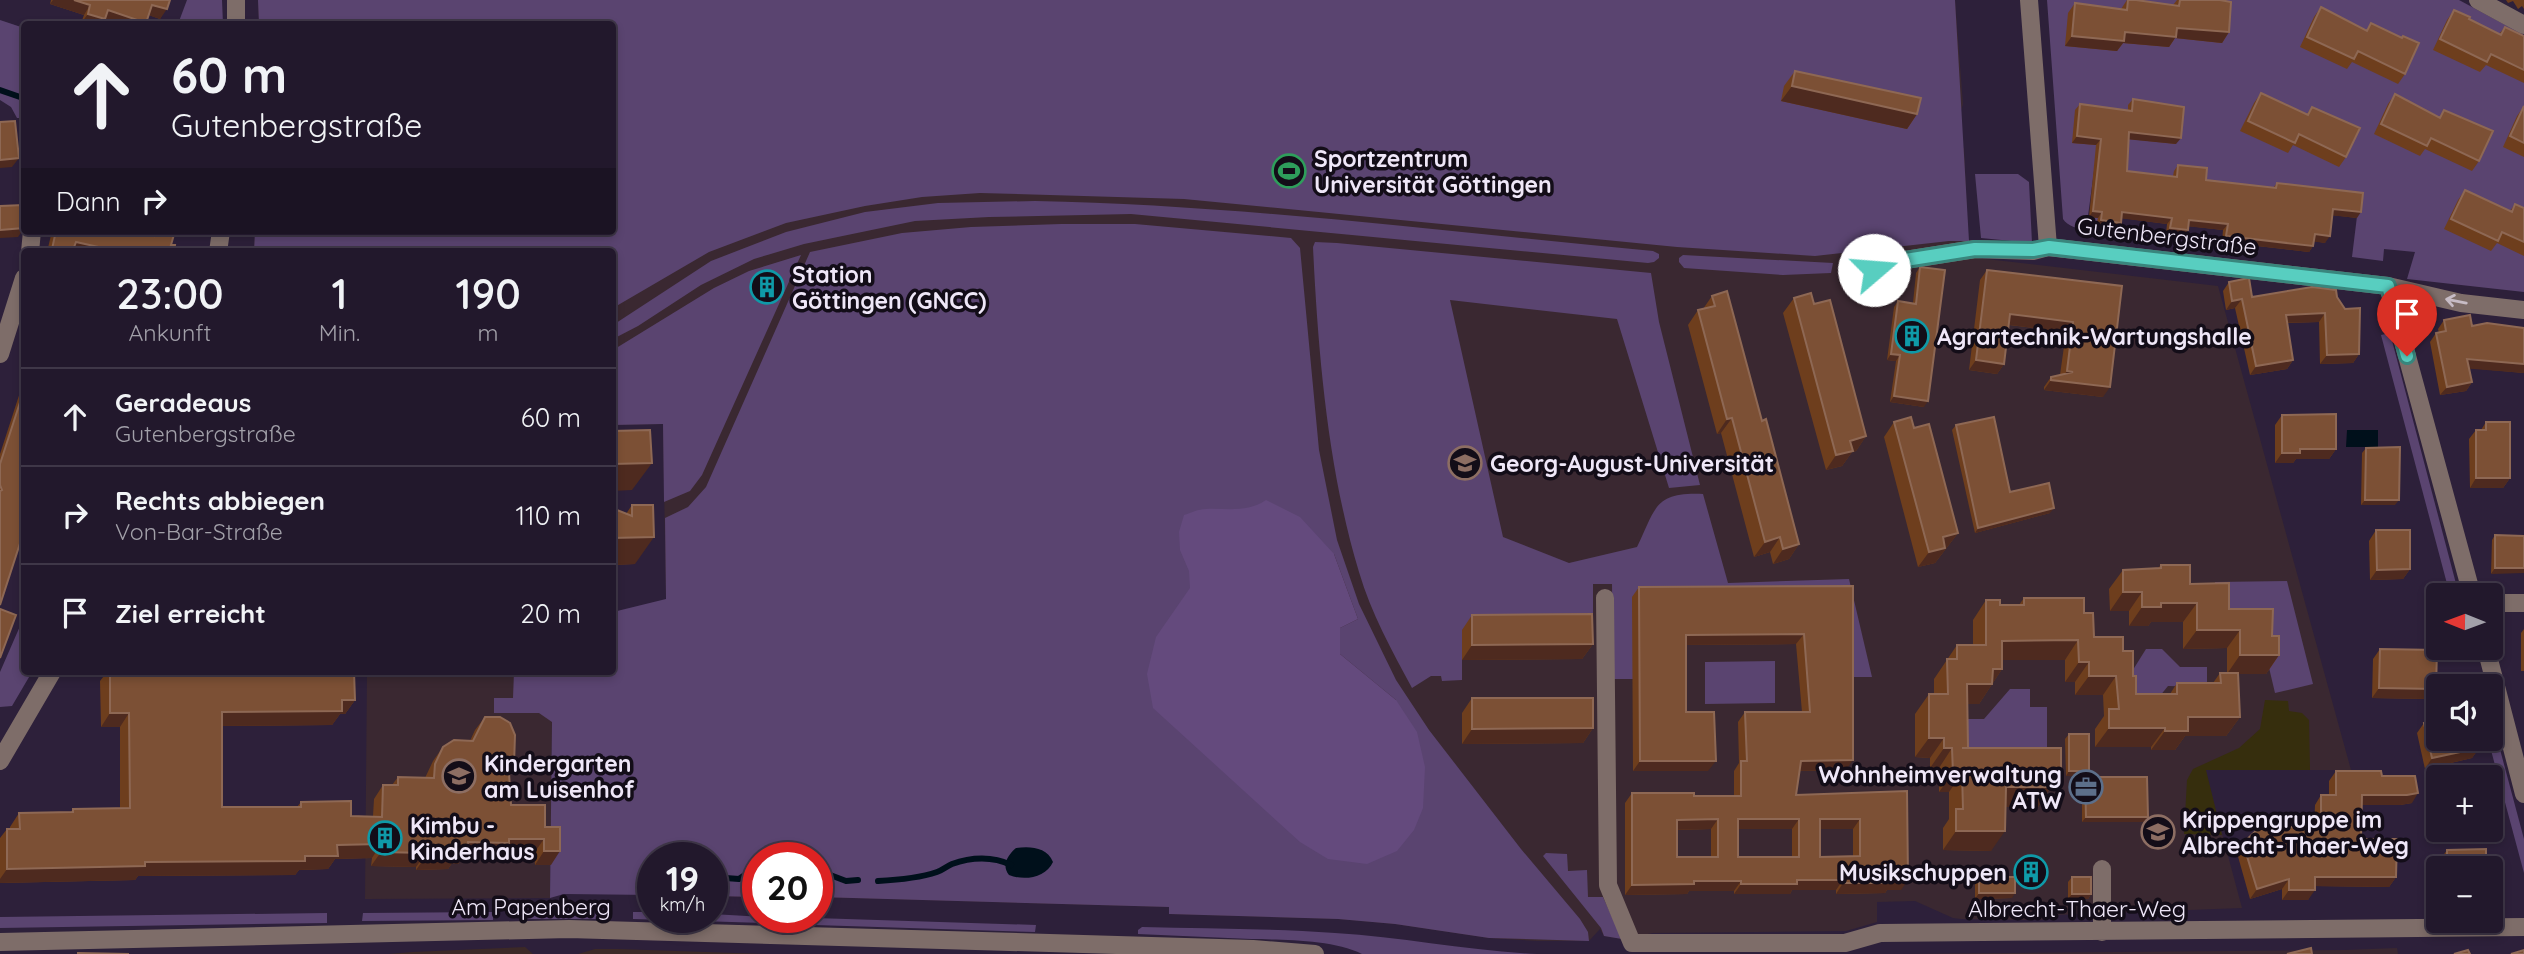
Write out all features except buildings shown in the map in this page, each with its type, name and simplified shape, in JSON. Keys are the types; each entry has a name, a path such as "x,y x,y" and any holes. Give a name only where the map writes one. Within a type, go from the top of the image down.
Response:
{"street":[{"path":"236,0 236,21"},
{"name":"Gutenbergstraße","path":"2029,0 2049,247 2388,286 2461,303 2524,310"},
{"path":"2478,0 2524,24"},
{"path":"1874,270 1880,264 1975,249 2033,250 2049,247"},
{"path":"2388,286 2469,583"},
{"path":"1,347 21,287"},
{"name":"Albrecht-Thaer-Weg","path":"1605,598 1608,885 1632,943 1845,943 1880,933 2524,927"},
{"path":"2503,603 2524,603"},
{"path":"2489,660 2524,794"},
{"path":"0,761 6,736 50,675"},
{"path":"2102,869 2102,932"},
{"name":"Am Papenberg","path":"0,942 569,929 1065,949 1253,949 1315,954"}],"shaded area":[{"path":"187,0 222,0 223,21 179,21"},
{"name":"Georg-August-Universität","path":"258,0 1955,0 1963,104 1958,120 1960,148 1964,148 1969,257 2218,286 2351,770 2205,770 2242,908 2055,915 2041,920 1961,919 1915,901 1877,902 1877,922 1846,931 1653,933 1622,939 1604,936 1600,929 1589,941 1537,941 1489,938 1395,924 1338,919 1169,914 1169,907 833,897 833,842 742,842 742,897 728,896 728,842 643,842 613,675 616,675 616,667 666,599 663,424 616,425 616,248 254,248 255,235 616,235 616,21 259,21"},
{"name":"Sportzentrum Universität Göttingen","path":"258,0 1955,0 1969,241 1815,256 1677,247 1184,199 980,193 922,197 786,223 709,252 616,306 616,248 254,248 255,235 616,235 616,21 259,21"},
{"path":"2047,0 2459,0 2524,35 2524,292 2407,279 2415,252 2384,249 2383,261 2352,257 2359,200 2173,183 2094,171 2088,216 2098,218 2097,226 2120,229 2118,233 2088,230 2067,224 2063,219"},
{"path":"0,20 21,27 21,118 17,118 11,107 0,100"},
{"path":"1975,174 2018,174 2029,182 2032,243 1981,238"},
{"path":"1035,201 1190,208 1345,220 1653,251 1659,254 1659,258 1648,263 1131,214 915,221 804,244 754,259 701,285 616,337 616,323 711,261 786,232 865,212 938,203"},
{"path":"1061,224 1135,224 1291,238 1300,248 1319,450 1337,540 1359,604 1396,680 1429,730 1521,849 1580,919 1588,932 1589,941 1489,938 1395,924 1338,919 1169,914 1169,907 833,897 833,842 742,842 742,897 728,896 728,842 637,842 637,895 564,894 550,898 552,722 539,713 494,713 494,698 513,698 514,675 616,675 616,611 666,599 665,518 688,507 706,487 810,252 902,233","holes":["1334,554 1358,619 1340,628 1340,654 1396,700 1176,719"]},
{"path":"1315,242 1651,273 1659,322 1700,485 1669,488 1617,319 1450,300 1503,537 1569,563 1637,547 1659,505 1675,496 1703,494 1728,583 1849,579 1872,677 1846,677 1845,596 1633,597 1633,679 1613,679 1612,584 1593,584 1593,628 1462,630 1462,680 1442,681 1441,676 1431,676 1412,688 1382,632 1364,587 1339,493 1322,370 1313,247"},
{"path":"801,255 702,475 690,491 664,502 663,424 616,425 616,348 714,288 749,271"},
{"path":"1683,255 1833,263 1831,273 1783,275 1684,268 1679,262"},
{"path":"2390,333 2456,583 2447,583 2381,335"},
{"path":"1266,500 1300,517 1334,554 1358,619 1340,628 1340,654 1396,700 1417,732 1425,767 1423,808 1414,830 1397,851 1367,864 1328,859 1300,842 1153,708 1147,674 1156,637 1190,588 1189,571 1180,550 1179,532 1184,515 1203,509 1252,507"},
{"path":"2287,581 2313,684 2275,693 2266,655 2216,628 2215,582"},
{"path":"21,624 21,675 30,675 12,706 0,707 0,672"},
{"path":"2146,649 2162,649 2180,667 2207,667 2207,687 2168,686 2155,702 2131,702 2131,673"},
{"path":"1775,661 1775,703 1705,704 1705,662"},
{"name":"Kindergarten am Luisenhof","path":"367,675 535,675 552,722 550,898 365,899"},
{"path":"2010,689 2030,689 2030,707 2047,707 2047,753 1966,753 1967,719 1984,719"},
{"path":"2491,751 2500,751 2524,839 2524,873 2503,795 2503,765 2495,765"},
{"path":"1546,853 1567,854 1568,871 1587,870 1588,897 1603,897 1622,939 1604,936 1601,928 1543,856"},
{"path":"519,911 604,911 605,919 519,919"},
{"path":"493,912 493,920 362,921 363,913"},
{"path":"327,913 327,923 0,928 0,917"},
{"path":"728,915 742,916 742,922 728,922"},
{"path":"833,919 1036,925 1035,932 833,926"},
{"path":"1142,927 1335,933 1537,954 1362,954 1337,945 1308,941 1138,934"},
{"path":"525,947 533,954 389,954 412,952"},
{"path":"2397,948 2398,954 1902,954 2345,950"},
{"path":"595,949 618,949 766,954 578,954"}],"sand":[{"path":"2265,700 2288,701 2289,711 2302,713 2309,720 2310,770 2206,770 2222,835 2184,834 2187,780 2193,769 2239,748 2260,729"}],"water":[{"path":"2347,430 2378,430 2378,447 2346,447"},
{"path":"1016,848 1042,850 1053,862 1045,872 1034,877 1009,875 1006,860"}],"waterway":[{"path":"0,90 20,97"},
{"path":"878,881 923,876 952,864 974,859 997,860 1011,865"},
{"path":"833,876 846,881 858,880"},
{"path":"728,878 742,877"}],"place":[{"name":"Sportzentrum Universität Göttingen","path":"1289,171"},
{"name":"Station Göttingen (GNCC)","path":"767,287"},
{"name":"Agrartechnik-Wartungshalle","path":"1912,336"},
{"name":"Georg-August-Universität","path":"1465,463"},
{"name":"Kindergarten am Luisenhof","path":"459,776"},
{"name":"Wohnheimverwaltung ATW","path":"2086,787"},
{"name":"Krippengruppe im Albrecht-Thaer-Weg","path":"2158,832"},
{"name":"Kimbu - Kinderhaus","path":"385,838"},
{"name":"Musikschuppen","path":"2031,872"}],"route":[{"path":"1874,270 1880,264 1975,249 2033,250 2049,247 2388,286 2407,356"}]}
